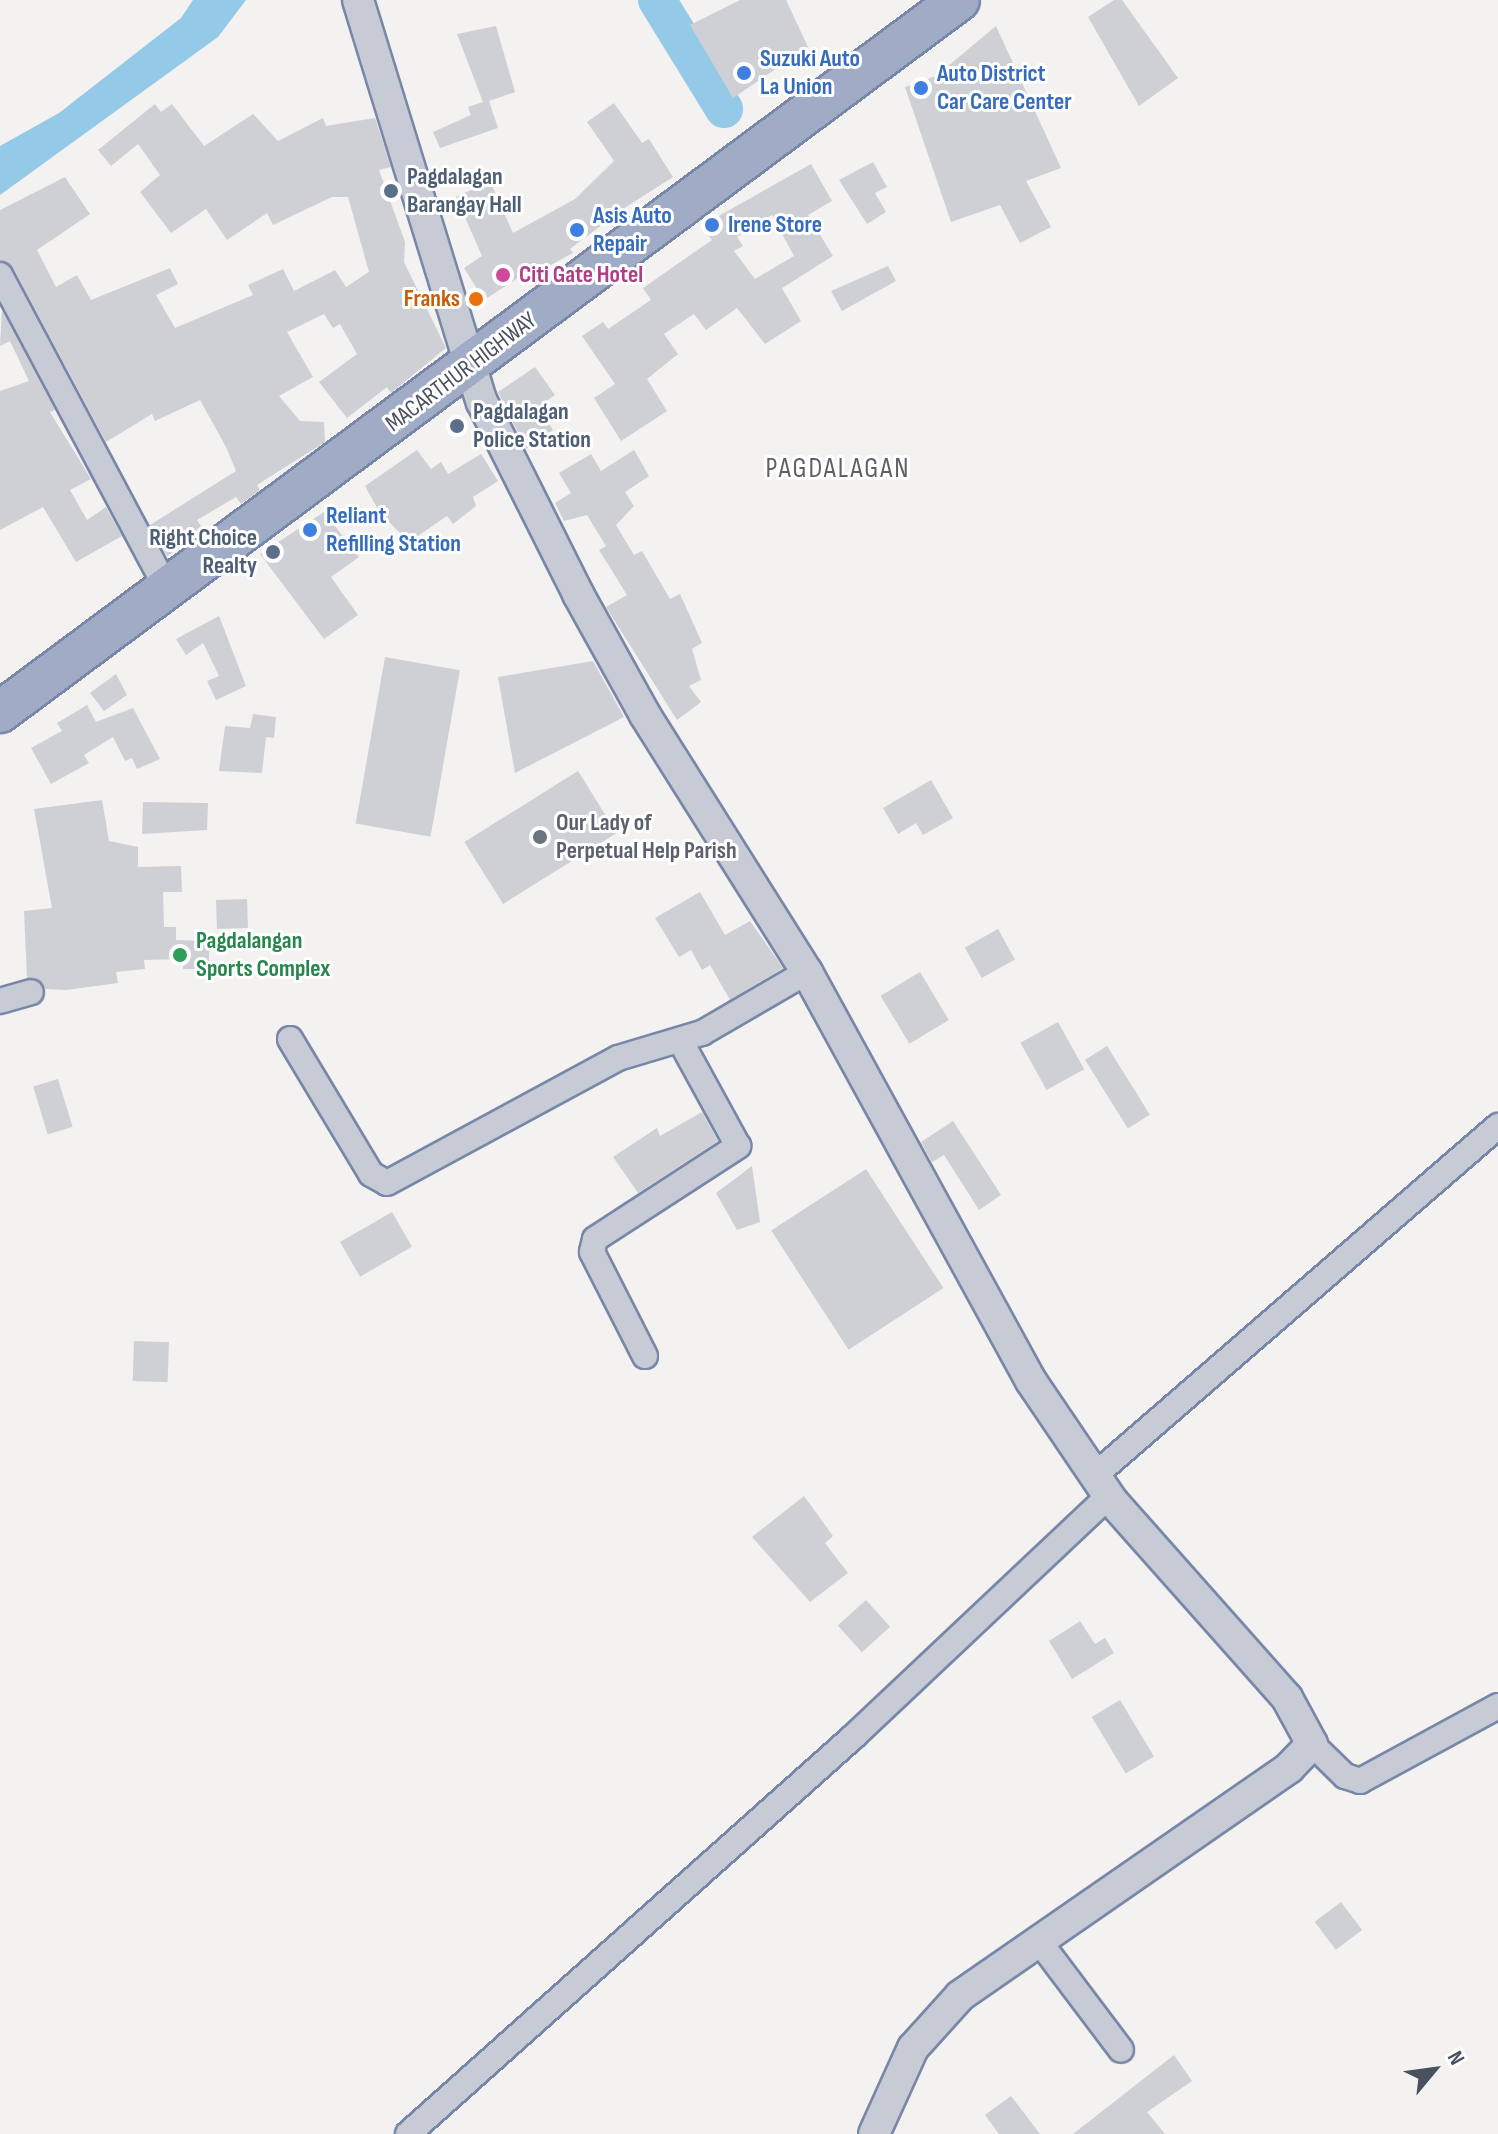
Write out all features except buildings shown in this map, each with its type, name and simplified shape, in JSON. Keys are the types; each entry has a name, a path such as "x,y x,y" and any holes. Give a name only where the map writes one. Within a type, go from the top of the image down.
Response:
{"highway":[{"name":"MACARTHUR HIGHWAY","path":"0,712 168,591 959,0"}],"street":[{"path":"358,0 469,365 499,440 645,715 807,972 1031,1381 1102,1486 1279,1688 1312,1744 1345,1776 1360,1781 1498,1706"},
{"path":"0,275 168,591"},
{"path":"290,1039 371,1174 387,1183 618,1058 680,1040 807,972"},
{"path":"0,1001 31,992"},
{"path":"645,1356 592,1252 595,1239 738,1146 680,1040"},
{"path":"408,2134 854,1736 1102,1486 1498,1126"},
{"path":"874,2134 913,2048 960,1996 1289,1768 1312,1744"},
{"path":"1039,1941 1121,2050"}],"water":[{"path":"193,0 246,0 218,37 0,195 0,146 59,113 181,18"}],"waterway":[{"path":"657,0 724,109"}],"place":[{"name":"Suzuki Auto La Union","path":"744,73"},
{"name":"Auto District Car Care Center","path":"921,88"},
{"name":"Pagdalagan Barangay Hall","path":"391,191"},
{"name":"Irene Store","path":"712,225"},
{"name":"Asis Auto Repair","path":"577,230"},
{"name":"Citi Gate Hotel","path":"503,275"},
{"name":"Franks","path":"476,299"},
{"name":"Pagdalagan Police Station","path":"457,426"},
{"name":"Reliant Refilling Station","path":"310,530"},
{"name":"Right Choice Realty","path":"273,552"},
{"name":"Our Lady of Perpetual Help Parish","path":"540,837"},
{"name":"Pagdalangan Sports Complex","path":"180,955"}],"district":[{"name":"PAGDALAGAN","path":"838,469"}]}
